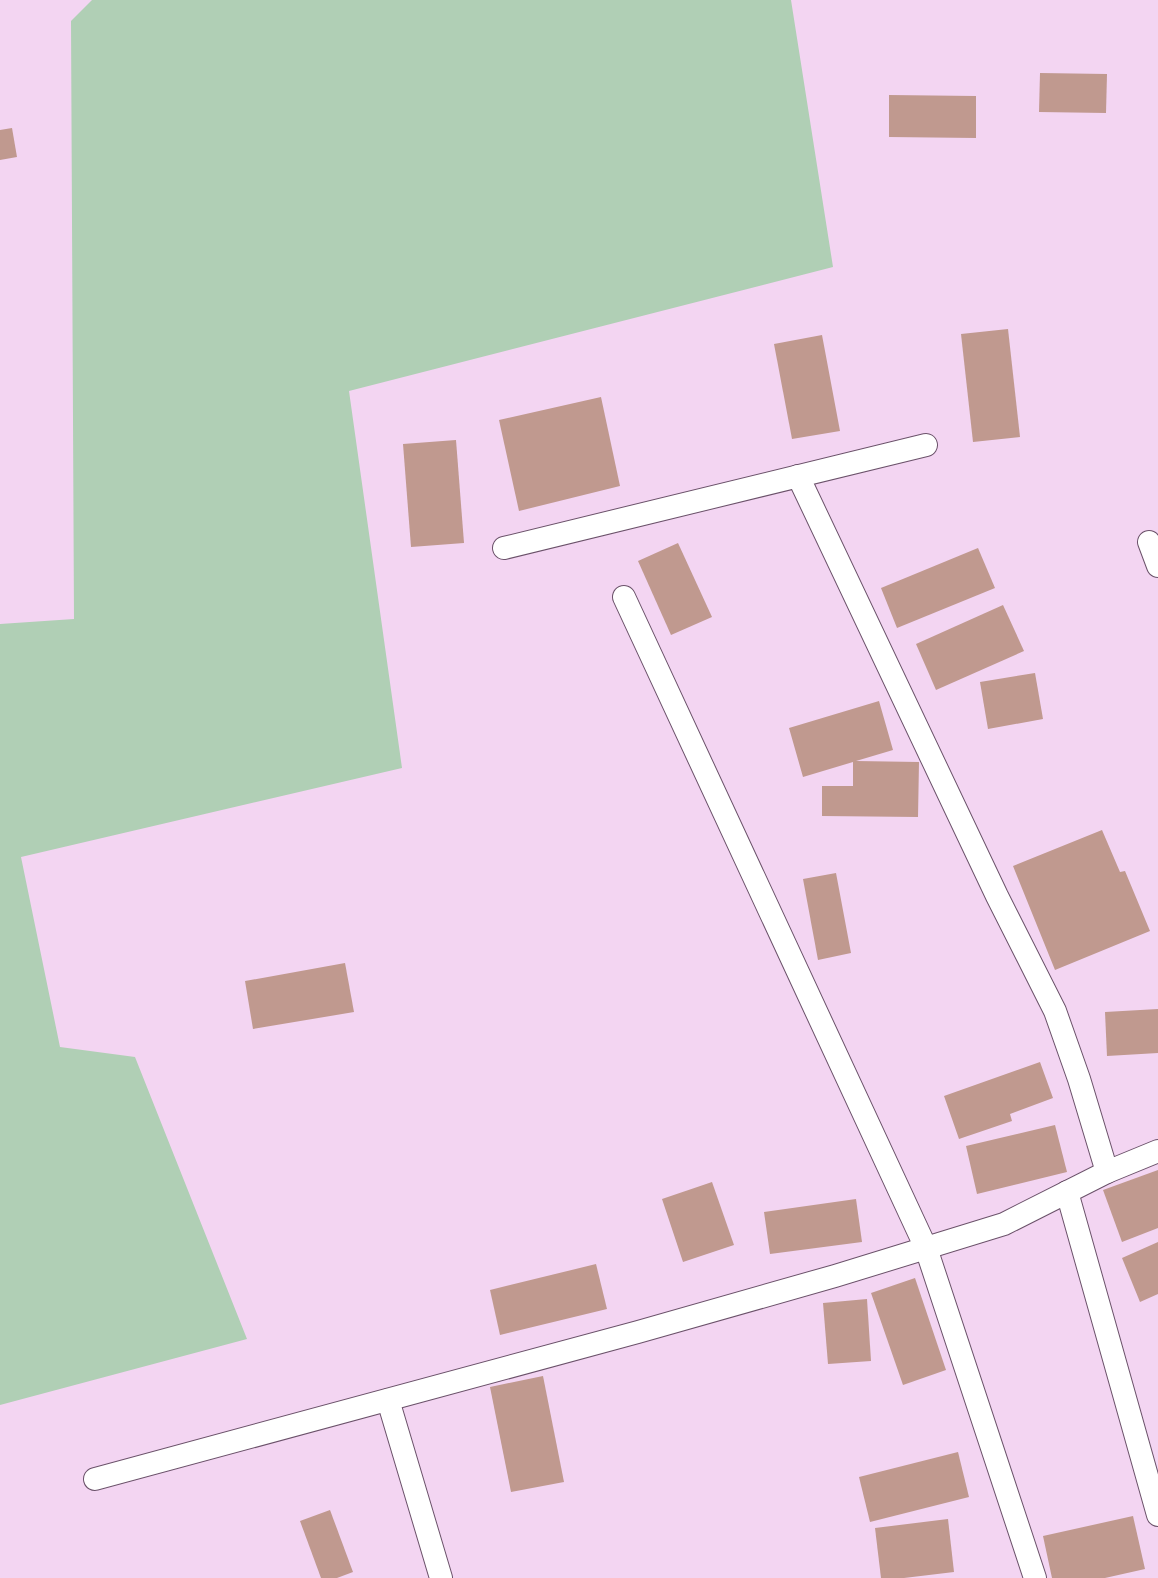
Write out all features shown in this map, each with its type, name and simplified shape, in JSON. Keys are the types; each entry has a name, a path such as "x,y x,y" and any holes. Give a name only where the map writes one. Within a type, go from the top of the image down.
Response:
{"street":[{"path":"504,548 926,445"},
{"path":"798,476 996,896 1055,1011 1079,1079 1107,1172"},
{"path":"1149,542 1158,566"},
{"path":"624,597 926,1248 1035,1578"},
{"path":"95,1479 638,1332 926,1248 1004,1224 1107,1172 1158,1152"},
{"path":"1067,1192 1158,1515"},
{"path":"388,1400 440,1578"}],"green space":[{"path":"92,0 791,0 833,267 349,391 402,768 21,857 60,1047 135,1057 247,1339 0,1405 0,624 74,619 71,21"}],"building":[{"path":"1040,73 1107,74 1106,113 1039,112"},
{"path":"889,95 976,96 976,138 889,137"},
{"path":"12,128 17,157 0,160 0,130"},
{"path":"1008,329 1020,437 973,442 961,334"},
{"path":"822,335 840,431 792,439 774,344"},
{"path":"601,397 620,486 519,511 499,420"},
{"path":"456,440 464,543 411,547 403,444"},
{"path":"678,543 712,617 671,635 638,561"},
{"path":"978,548 995,588 897,628 881,588"},
{"path":"1003,605 1024,651 936,690 916,644"},
{"path":"1035,673 1043,719 988,729 980,682"},
{"path":"879,701 893,750 856,761 919,762 918,817 822,816 822,786 853,786 853,762 803,777 789,728"},
{"path":"1102,830 1120,872 1125,871 1150,931 1055,970 1013,866"},
{"path":"836,873 851,953 818,960 803,879"},
{"path":"345,963 354,1012 253,1029 245,981"},
{"path":"1158,1009 1158,1053 1107,1056 1105,1012"},
{"path":"1040,1062 1053,1098 1010,1114 1012,1121 959,1139 944,1096"},
{"path":"1055,1125 1067,1172 977,1194 966,1146"},
{"path":"1158,1170 1158,1228 1122,1242 1103,1190"},
{"path":"712,1182 734,1245 683,1262 662,1199"},
{"path":"856,1199 862,1242 770,1254 764,1212"},
{"path":"1158,1242 1158,1294 1140,1302 1122,1258"},
{"path":"596,1264 607,1309 500,1335 490,1290"},
{"path":"915,1278 946,1370 903,1385 871,1293"},
{"path":"867,1299 871,1361 828,1364 823,1303"},
{"path":"543,1376 564,1482 511,1492 490,1387"},
{"path":"958,1452 969,1497 870,1522 859,1477"},
{"path":"330,1510 353,1572 337,1578 321,1578 300,1521"},
{"path":"1133,1516 1145,1569 1105,1578 1052,1578 1043,1536"},
{"path":"948,1519 954,1572 904,1578 881,1578 875,1528"}]}
